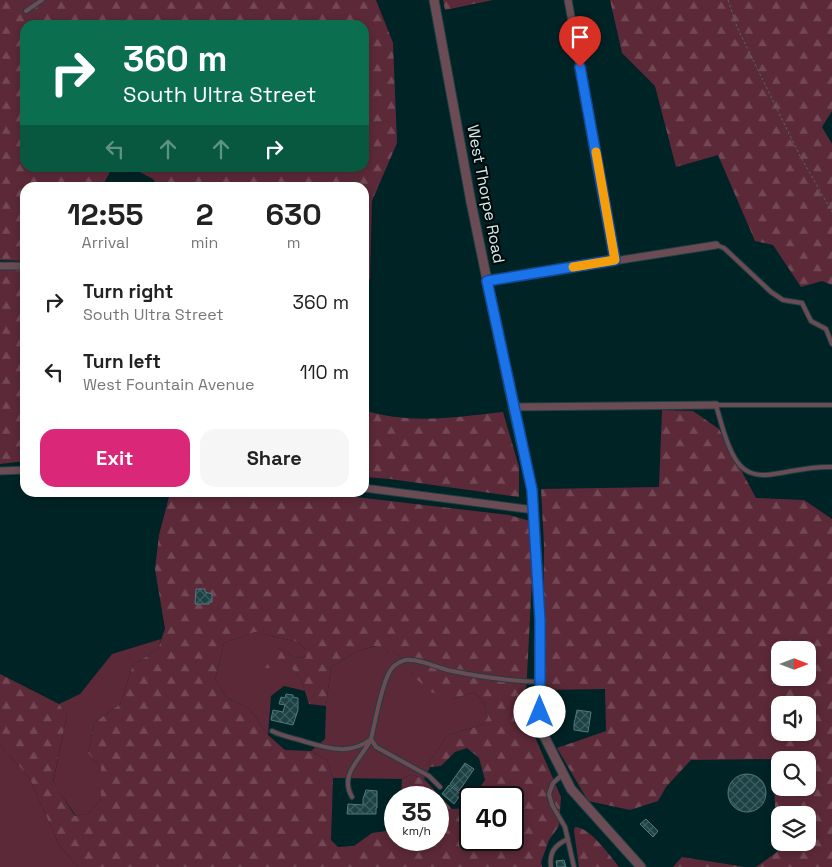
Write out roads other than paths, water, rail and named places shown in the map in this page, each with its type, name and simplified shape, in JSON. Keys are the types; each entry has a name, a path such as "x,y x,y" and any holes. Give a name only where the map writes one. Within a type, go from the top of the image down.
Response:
{"street":[{"name":"West Thorpe Road","path":"434,0 487,281 532,490 540,620 540,728 571,789 641,867"},
{"path":"568,0 615,260"},
{"path":"487,281 716,245"},
{"path":"0,266 20,266"},
{"path":"513,406 716,405"},
{"path":"0,470 20,470"},
{"path":"369,489 534,510"}],"lane":[{"path":"26,11 42,0"},
{"path":"716,245 724,248 771,292 783,300 802,303 811,321 826,329 832,344"},
{"path":"832,405 716,405 723,429 734,454 740,465 747,471 768,475 803,468 832,467"},
{"path":"352,797 347,789 348,777 371,739 385,683 392,667 402,660 412,660 450,671 490,678 540,682"},
{"path":"272,731 326,748 341,750 363,746 371,739"},
{"path":"371,739 376,746 429,776 439,786"},
{"path":"563,774 553,783 549,794 552,805 565,827 574,867"},
{"path":"551,867 550,856 553,850 558,844 568,839"}]}
